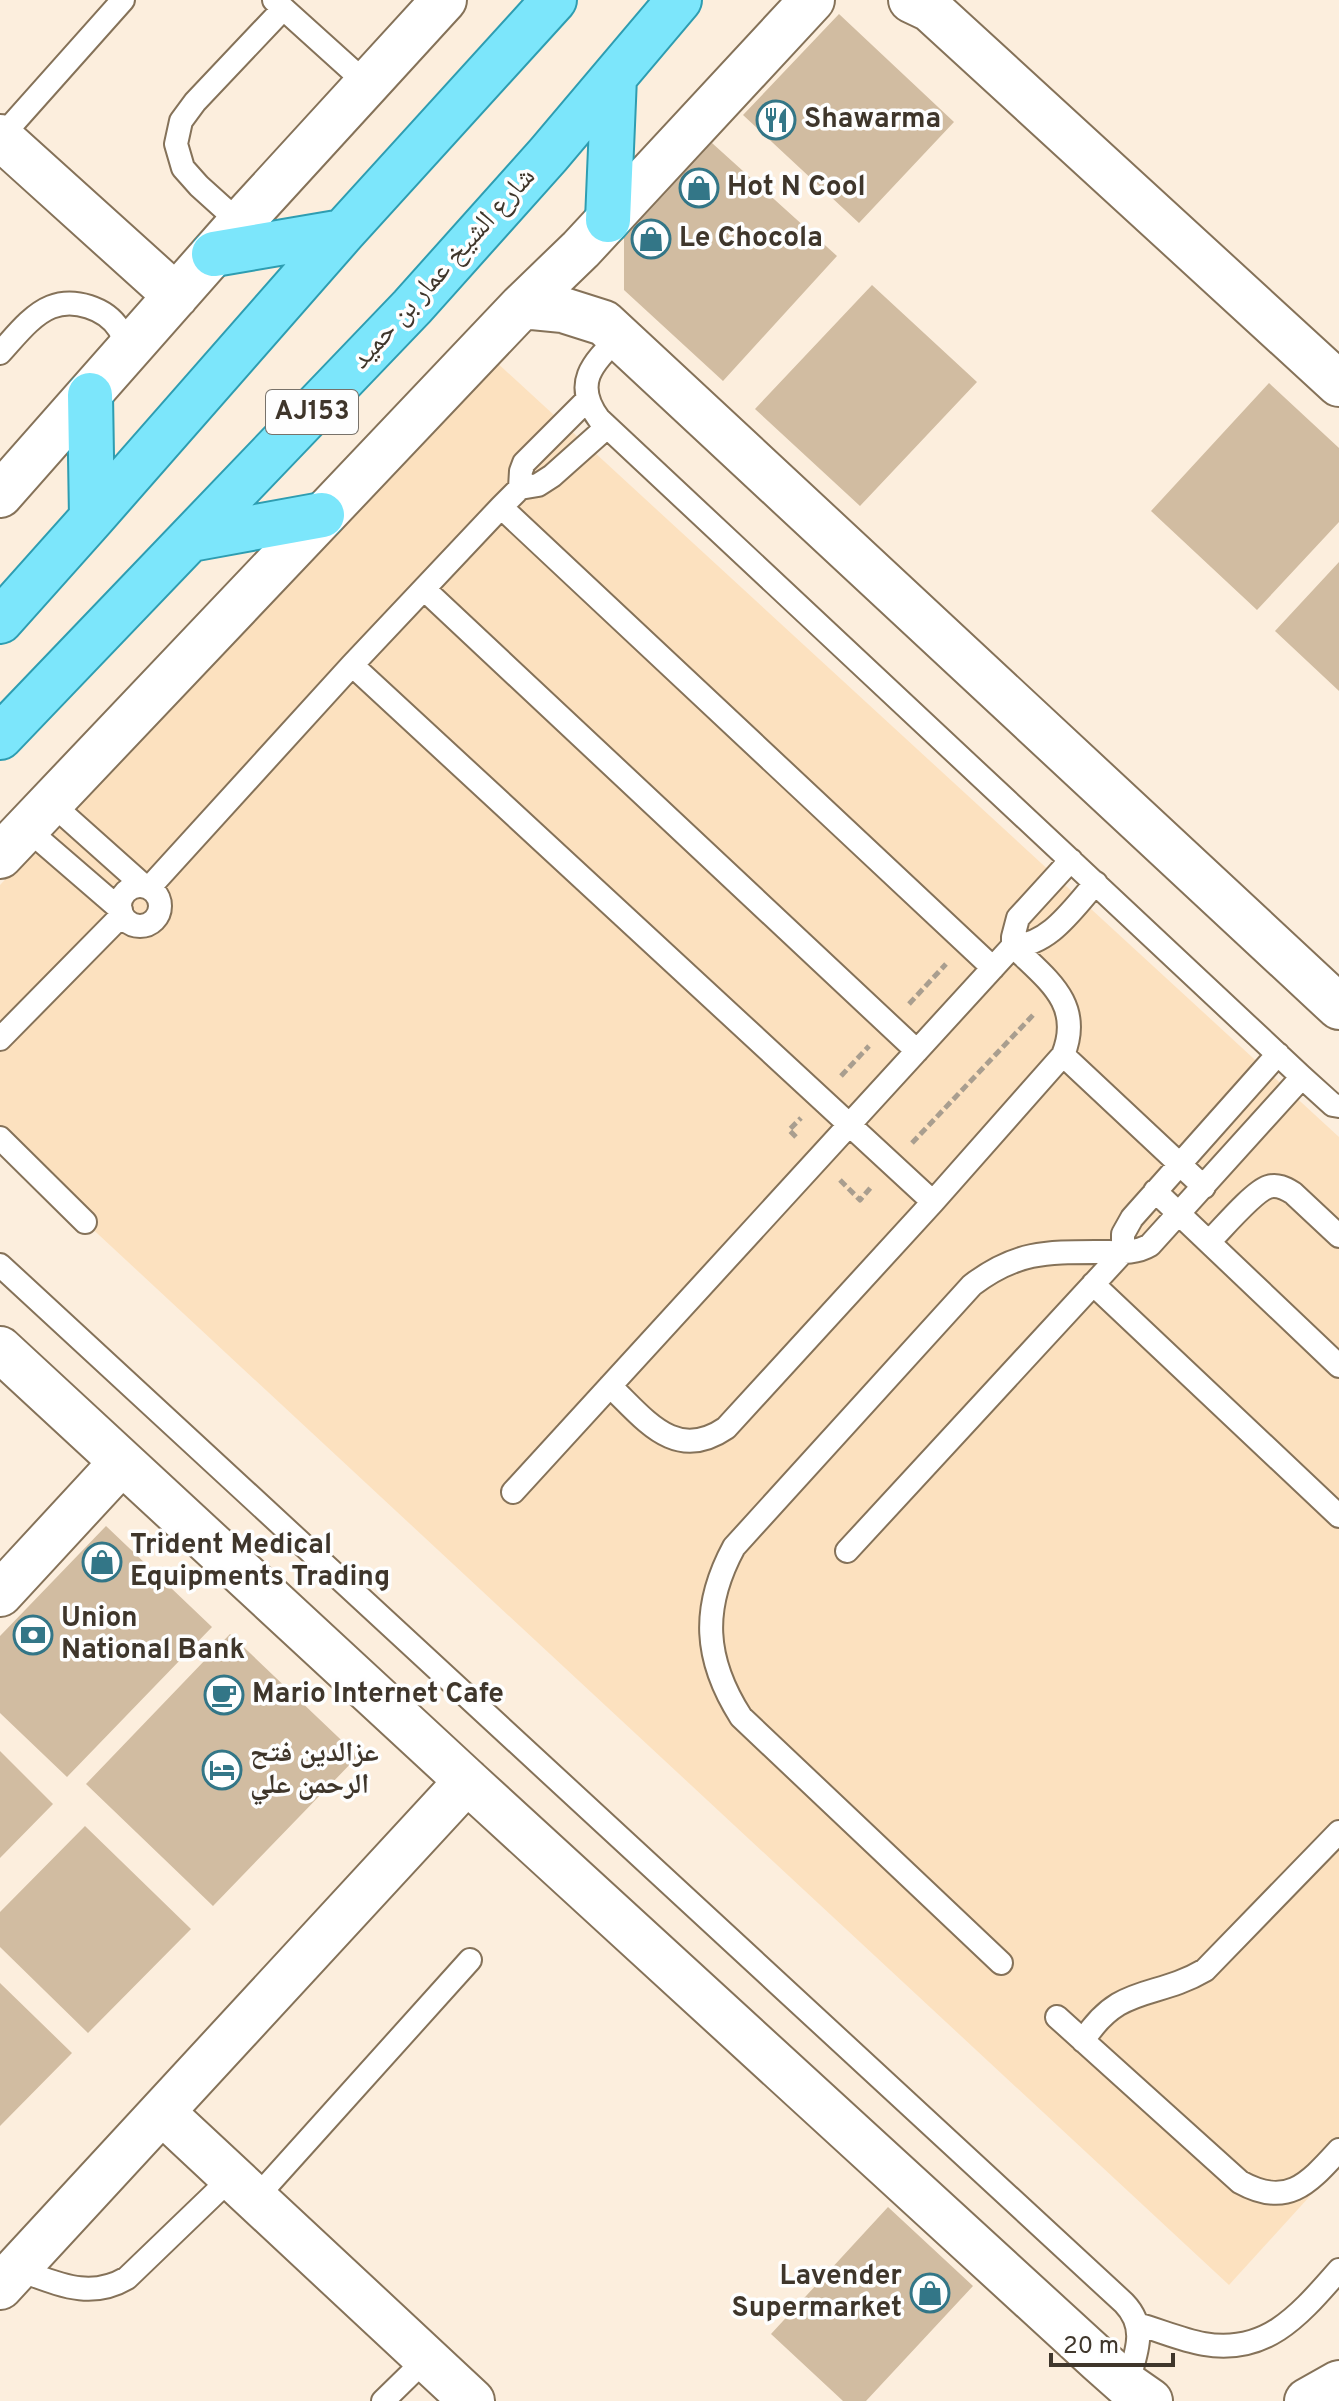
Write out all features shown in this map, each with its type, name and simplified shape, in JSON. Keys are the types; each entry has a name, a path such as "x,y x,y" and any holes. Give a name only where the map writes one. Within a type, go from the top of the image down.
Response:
{"main road":[{"path":"0,621 343,232 554,0"},
{"name":"شارع الشيخ عمار بن حميد","path":"0,737 412,307 548,155 679,0"},
{"path":"595,234 614,77"},
{"path":"227,238 343,232"},
{"path":"90,395 92,518"},
{"path":"191,539 322,515"}],"street":[{"path":"0,495 227,238 444,0"},
{"path":"26,829 322,515 595,234 812,0"},
{"path":"922,3 1339,384"},
{"path":"0,137 176,296"},
{"path":"595,234 582,266 588,286 612,330 1336,1000"},
{"path":"522,306 563,310 612,330"},
{"path":"0,1349 1122,2387"},
{"path":"0,1594 122,1462"},
{"path":"8,2278 467,1781"},
{"path":"162,2112 472,2401"},
{"path":"1307,2401 1339,2383"}],"lane":[{"path":"0,137 123,0"},
{"path":"227,238 199,186 183,168 176,144 178,132 181,121 195,102 279,4 367,84"},
{"path":"0,353 30,322 51,307 76,303 101,312 119,329 126,353"},
{"path":"612,330 589,372 586,385 592,410 607,427 1302,1077 1333,1105 1339,1106"},
{"path":"0,1039 121,912 121,902 129,890 146,887 520,488 524,463 588,399"},
{"path":"520,488 529,488 545,481 607,427"},
{"path":"501,507 993,968"},
{"path":"424,589 917,1051"},
{"path":"352,665 933,1202"},
{"path":"26,829 146,887 159,900 160,908 151,923 135,925 26,829"},
{"path":"513,1492 1013,946 1018,918 1071,860"},
{"path":"1013,946 1042,939 1096,883"},
{"path":"610,1386 656,1431 670,1438 699,1441 714,1436 726,1428 933,1202 1063,1055 1068,1042 1069,1014 1065,1001 1013,946"},
{"path":"1123,1252 1121,1243 1127,1225 1278,1054"},
{"path":"1063,1055 1204,1187"},
{"path":"1001,1963 741,1717 726,1694 716,1667 711,1640 713,1604 722,1569 734,1547 972,1285 988,1273 1027,1256 1048,1252 1123,1252 1142,1250 1150,1245 1302,1077"},
{"path":"0,1138 85,1222"},
{"path":"1209,1242 1259,1192 1276,1185 1293,1193 1339,1236"},
{"path":"1155,1191 1339,1366"},
{"path":"847,1551 1123,1252"},
{"path":"0,1265 1124,2303 1137,2324 1137,2347 1122,2387"},
{"path":"1093,1284 1339,1516"},
{"path":"1083,2041 1094,2023 1128,1997 1177,1983 1205,1970 1339,1832"},
{"path":"8,2278 77,2289 103,2289 127,2278 243,2188 470,1960"},
{"path":"1057,2017 1240,2182 1252,2188 1279,2192 1296,2189 1311,2181 1339,2150"},
{"path":"1137,2324 1201,2343 1220,2345 1256,2341 1289,2323 1339,2270"},
{"path":"383,2401 426,2359"}],"shaded area":[{"path":"494,360 1339,1137 1339,2164 1229,2285 0,1143 0,885"}],"building":[{"path":"839,14 954,122 859,223 743,115"},
{"path":"712,143 837,256 723,381 624,290 624,238"},
{"path":"872,285 977,382 860,506 755,409"},
{"path":"1269,383 1339,448 1339,522 1257,610 1151,511"},
{"path":"1339,562 1339,691 1275,631"},
{"path":"106,1526 212,1627 67,1777 0,1713 0,1636"},
{"name":"عزالدين فتح الرحمن علي","path":"230,1634 358,1756 213,1906 86,1784"},
{"path":"0,1751 53,1804 0,1858"},
{"path":"85,1826 191,1929 88,2033 0,1947 0,1912"},
{"path":"0,1983 72,2053 0,2126"},
{"path":"888,2207 973,2286 866,2401 843,2401 771,2334"}],"place":[{"name":"Shawarma","path":"776,120"},
{"name":"Hot N Cool","path":"699,188"},
{"name":"Le Chocola","path":"651,239"},
{"name":"Trident Medical Equipments Trading","path":"102,1562"},
{"name":"Union National Bank","path":"33,1635"},
{"name":"Mario Internet Cafe","path":"224,1695"},
{"name":"عزالدين فتح الرحمن علي","path":"222,1770"},
{"name":"Lavender Supermarket","path":"930,2293"}]}
